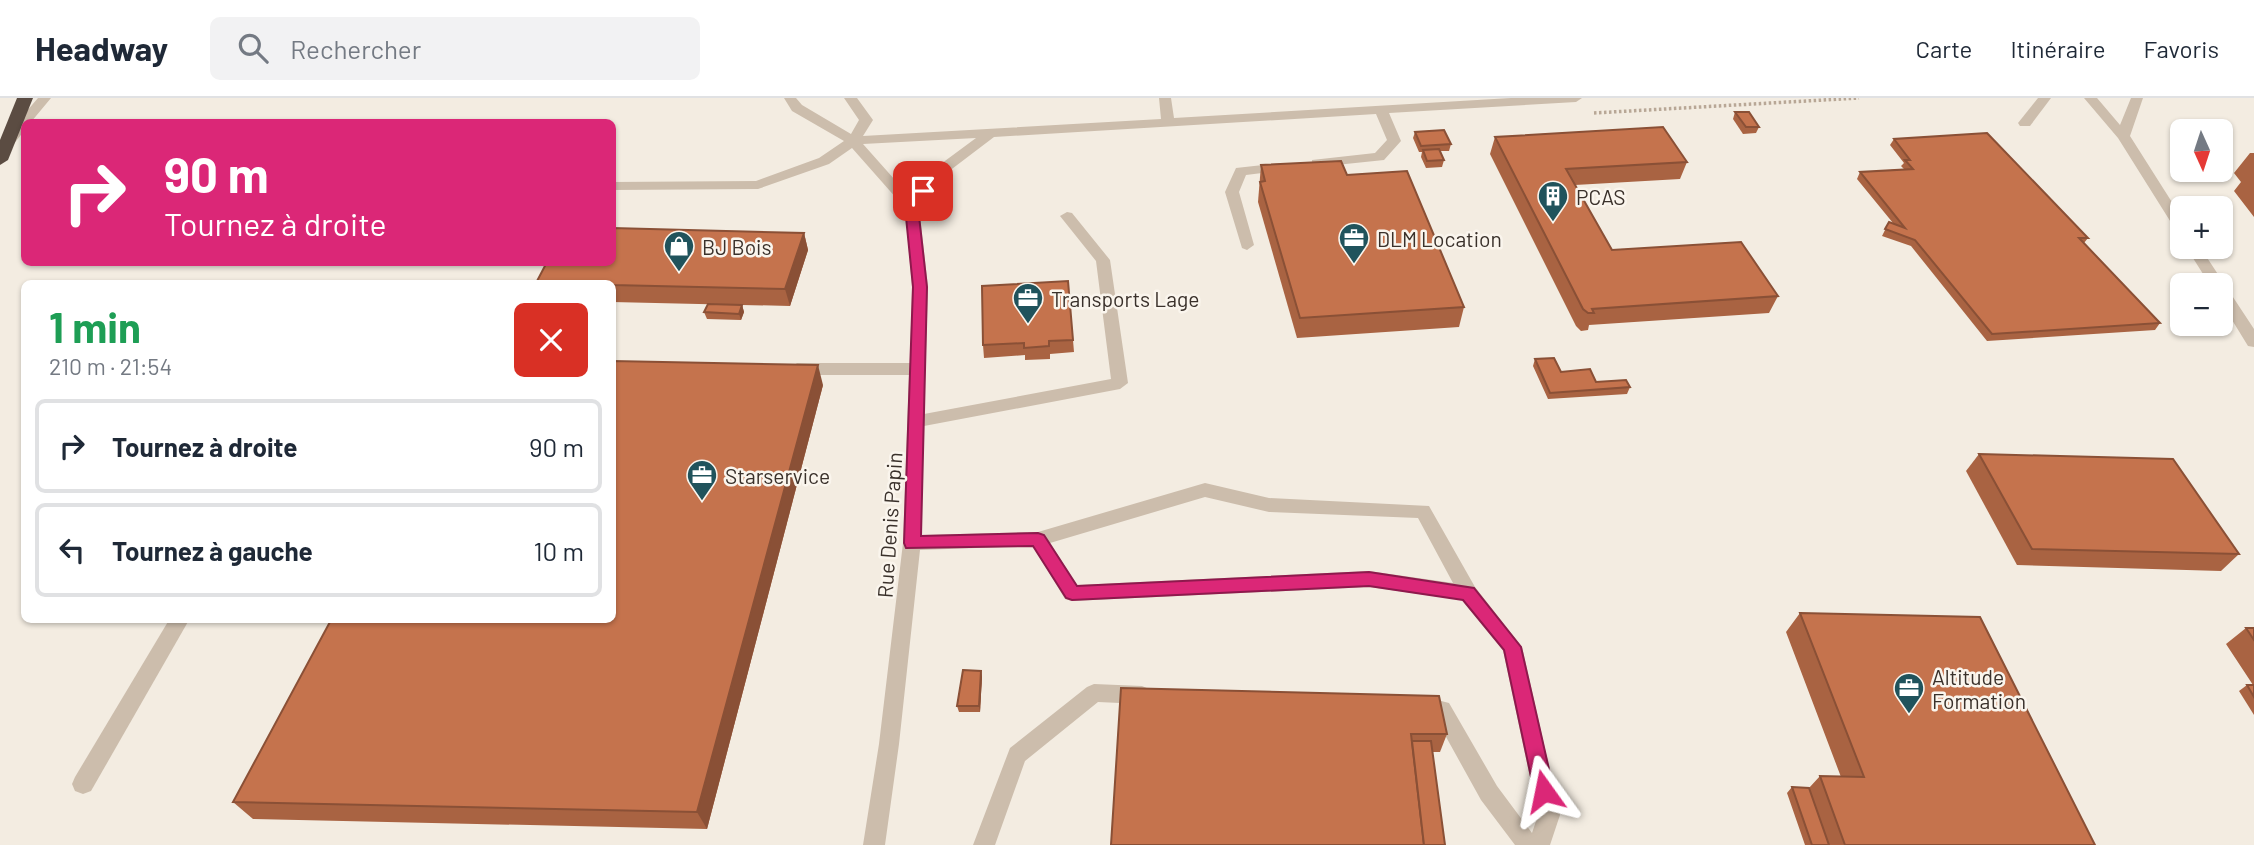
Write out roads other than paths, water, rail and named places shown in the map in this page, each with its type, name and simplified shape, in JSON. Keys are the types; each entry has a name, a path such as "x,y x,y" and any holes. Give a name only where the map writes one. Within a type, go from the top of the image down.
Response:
{"highway":[{"path":"0,160 25,98"}],"street":[{"path":"27,119 44,98"},
{"path":"790,98 797,108 853,141 912,207 934,174 993,131"},
{"path":"616,186 758,185 824,161 853,141 866,120 850,98"},
{"path":"1165,98 1168,121"},
{"path":"853,141 1576,98"},
{"path":"2025,123 2045,98"},
{"path":"2090,98 2123,136 2170,210"},
{"path":"2123,136 2137,98"},
{"path":"1247,245 1232,192 1241,171 1379,157 1394,141 1381,109"},
{"path":"8,142 21,126"},
{"name":"Rue Denis Papin","path":"874,845 889,744 912,543 918,421 920,287 912,207"},
{"path":"918,421 1120,383 1103,260 1066,216"},
{"path":"2233,309 2254,342"},
{"path":"779,369 919,369"},
{"path":"912,543 1038,539 1205,490 1269,505 1423,511 1468,593 1513,647 1549,815 1539,845"},
{"path":"1038,539 1072,593 1369,579 1468,593"},
{"path":"83,784 176,623"},
{"path":"984,845 1017,755 1094,693 1162,695"},
{"path":"1394,701 1442,709 1489,793 1528,845"}],"place":[{"name":"PCAS","path":"1553,223"},
{"name":"DLM Location","path":"1354,265"},
{"name":"BJ Bois","path":"679,273"},
{"name":"Transports Lage","path":"1028,325"},
{"name":"Starservice","path":"702,502"},
{"name":"Altitude Formation","path":"1909,715"}]}
